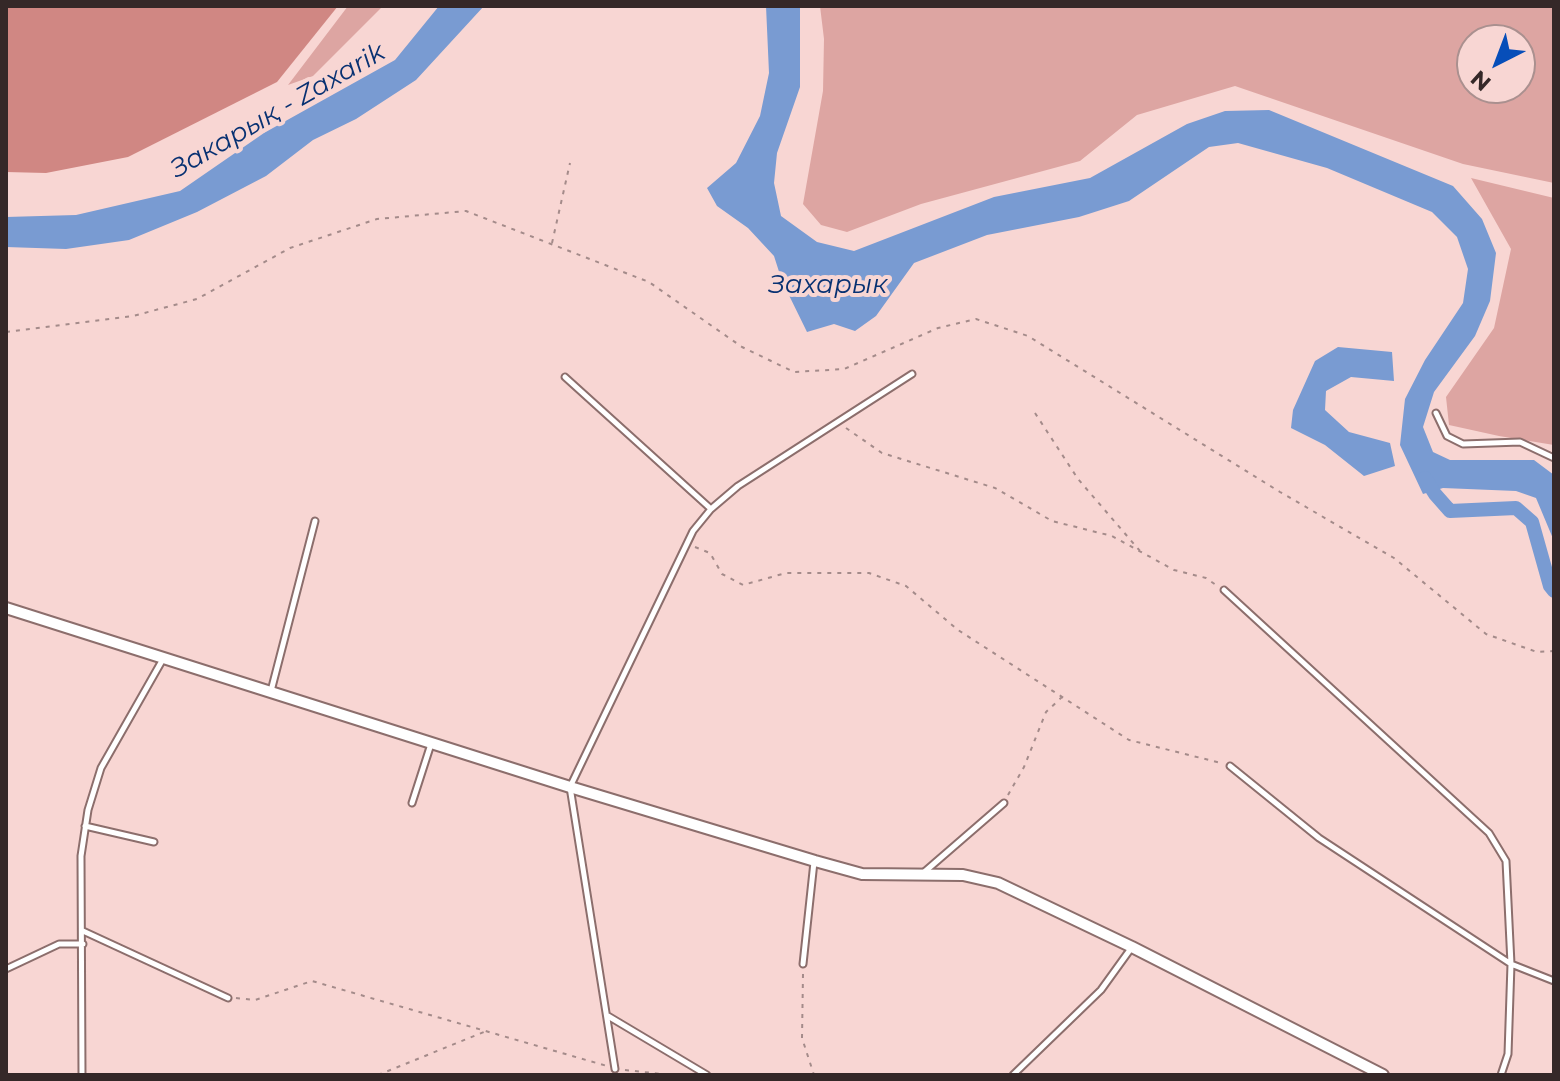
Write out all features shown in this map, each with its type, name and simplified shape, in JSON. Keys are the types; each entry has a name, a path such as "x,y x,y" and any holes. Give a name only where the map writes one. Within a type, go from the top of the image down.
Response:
{"street":[{"path":"6,608 570,787 815,861 862,874 963,875 998,883 1132,947 1383,1075"}],"lane":[{"path":"615,1069 570,787 693,531 711,509 738,486 912,374"},
{"path":"565,377 711,509"},
{"path":"1436,413 1447,436 1463,444 1520,442 1554,458"},
{"path":"271,692 315,521"},
{"path":"1224,590 1489,833 1506,861 1511,964 1508,1054 1501,1075"},
{"path":"82,1075 81,856 88,810 101,768 164,658"},
{"path":"412,803 431,743"},
{"path":"1230,766 1319,838 1511,964 1554,981"},
{"path":"921,875 1004,803"},
{"path":"85,826 154,842"},
{"path":"803,964 815,861"},
{"path":"83,931 228,998"},
{"path":"6,969 59,944 83,944"},
{"path":"1013,1075 1101,990 1132,947"},
{"path":"608,1016 707,1075"}],"path":[{"path":"552,244 570,163"},
{"path":"6,332 133,316 197,299 290,248 377,219 466,211 649,282 742,347 794,372 844,369 938,328 976,319 1028,336 1280,492 1394,558 1486,634 1537,652 1554,651"},
{"path":"1035,413 1078,479 1141,552"},
{"path":"837,422 882,453 995,488 1052,521 1112,536 1174,570 1206,578 1224,590"},
{"path":"687,543 710,553 722,574 743,585 786,573 869,573 906,586 958,630 1129,740 1230,766"},
{"path":"1004,803 1024,767 1046,712 1062,697"},
{"path":"803,964 802,1038 814,1075"},
{"path":"228,998 255,1000 312,981 615,1069 671,1075"},
{"path":"378,1075 486,1031"}],"shaded area":[{"path":"6,6 338,6 277,82 128,157 46,173 6,172"},
{"path":"348,6 383,6 313,76 288,85"},
{"path":"820,6 1554,6 1554,183 1463,164 1235,86 1137,115 1080,161 921,204 847,232 821,225 803,204 823,91 824,39"},
{"path":"1471,178 1554,198 1554,445 1449,425 1446,397 1494,328 1511,249"}],"water":[{"path":"439,6 484,6 416,80 356,119 313,140 266,176 197,212 129,240 66,249 6,247 6,217 76,215 180,191 264,133 395,60"},
{"name":"Захарык","path":"766,6 800,6 800,87 777,153 774,183 781,216 817,242 854,251 994,197 1090,178 1187,124 1225,111 1269,110 1453,186 1482,219 1496,253 1490,301 1475,336 1434,392 1423,427 1433,452 1450,460 1534,460 1554,475 1554,541 1536,498 1516,491 1443,488 1423,494 1400,445 1405,399 1425,360 1463,303 1468,269 1457,237 1432,212 1327,168 1238,143 1209,147 1129,201 1079,217 987,235 914,263 876,316 855,331 834,324 807,332 782,281 774,256 748,228 717,206 707,188 736,163 760,116 769,73"},
{"path":"1338,347 1392,352 1394,381 1351,377 1326,391 1325,410 1349,432 1390,443 1395,466 1364,476 1325,445 1291,428 1293,410 1315,361"}],"waterway":[{"path":"1425,478 1450,511 1516,508 1532,522 1554,591"}],"water label":[{"name":"Закарық - Zaxarik","path":"278,111"}]}
